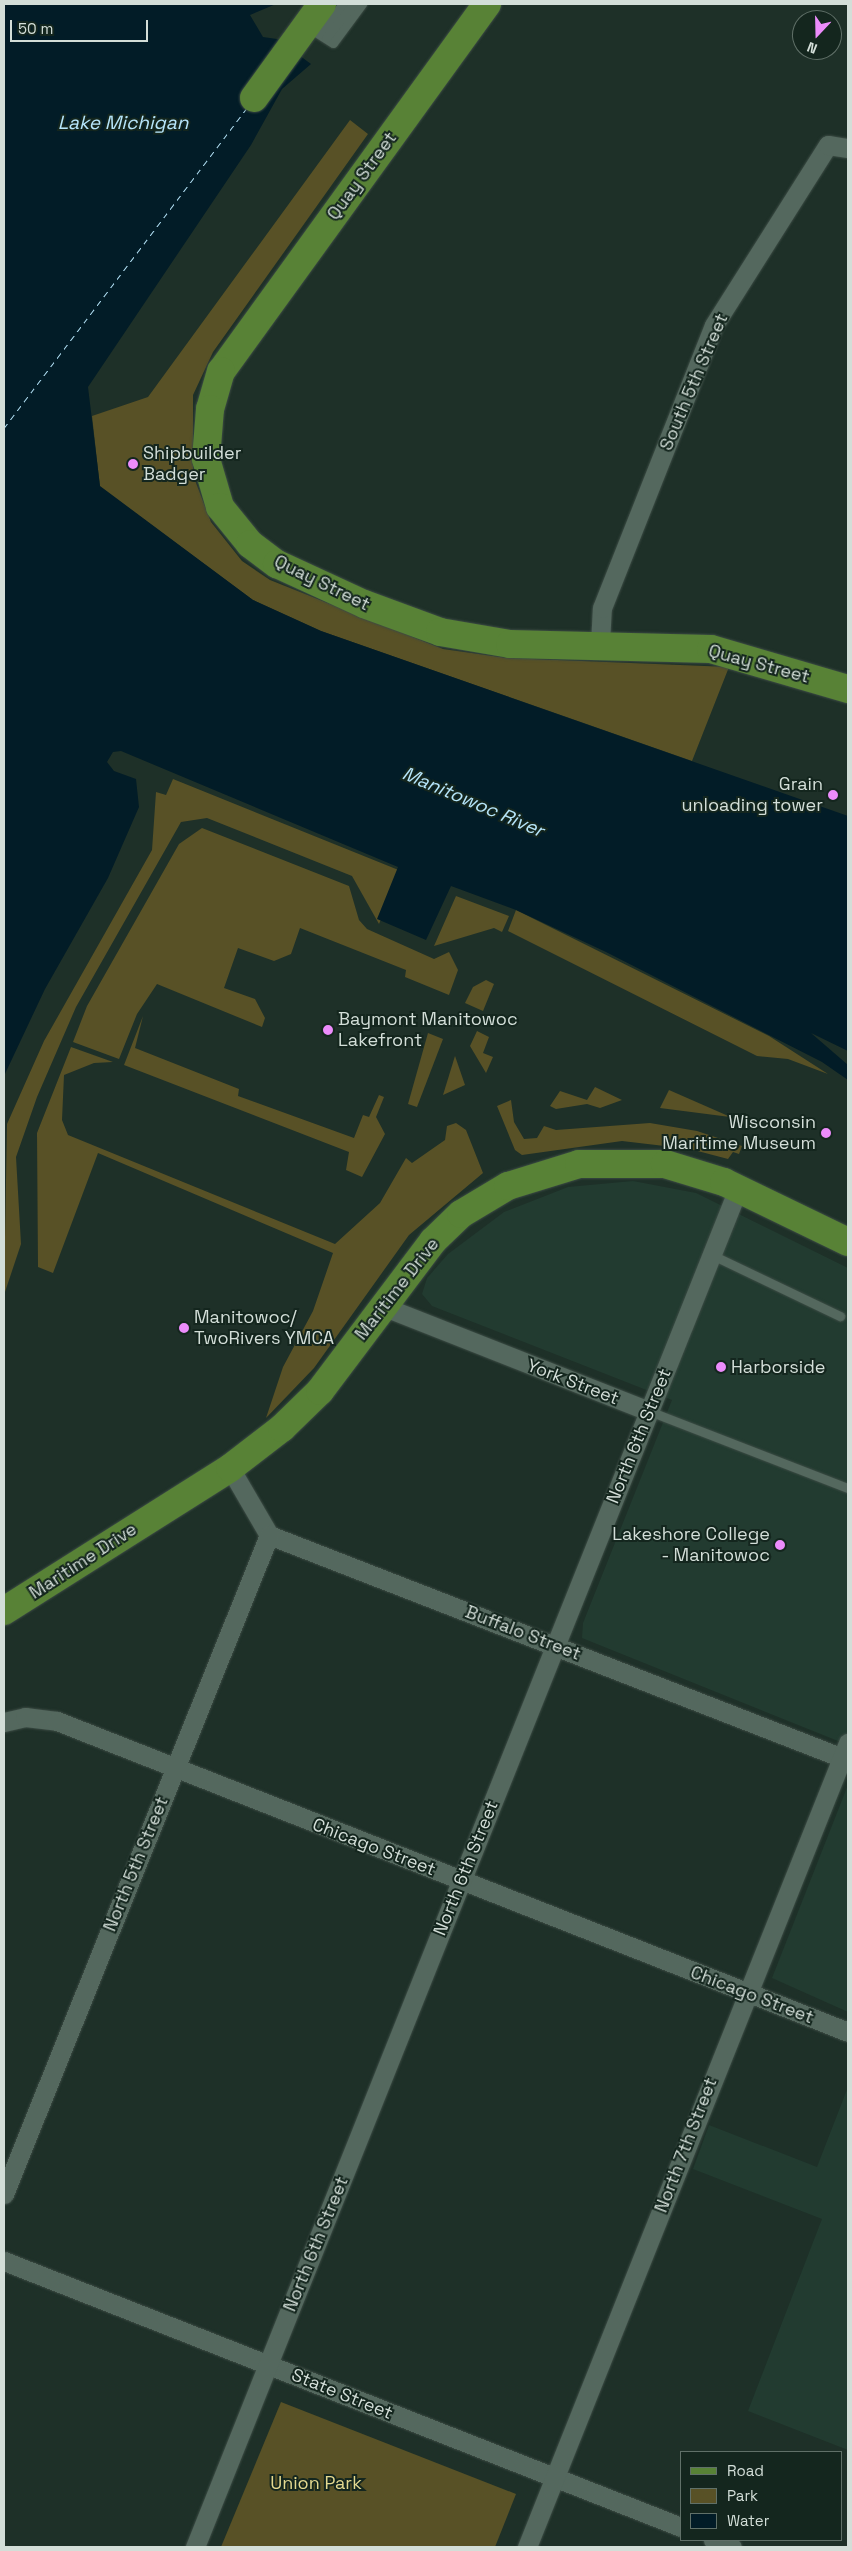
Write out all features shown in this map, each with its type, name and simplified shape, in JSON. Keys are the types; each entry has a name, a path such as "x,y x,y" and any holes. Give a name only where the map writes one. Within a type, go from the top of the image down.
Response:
{"main road":[{"path":"254,98 315,37 322,4"},
{"name":"Quay Street","path":"487,4 230,358 210,409 206,459 220,507 236,529 277,564 304,578 406,620 472,640 711,649 848,689"},
{"name":"Maritime Drive","path":"4,1611 230,1468 282,1428 320,1391 382,1306 461,1214 536,1174 594,1162 638,1161 688,1169 738,1189 848,1242"}],"street":[{"name":"South 5th Street","path":"600,644 602,608 714,325 828,145 842,146"},
{"name":"North 6th Street","path":"194,2547 738,1189"},
{"name":"York Street","path":"382,1306 649,1411"},
{"path":"230,1468 269,1535"},
{"name":"Buffalo Street","path":"269,1535 556,1646 846,1754"},
{"name":"North 5th Street","path":"4,2194 269,1535"},
{"name":"Chicago Street","path":"7,1721 42,1717 57,1721 848,2032"},
{"name":"North 7th Street","path":"526,2547 746,1993 846,1754"},
{"name":"State Street","path":"4,2260 680,2527"},
{"path":"716,2541 732,2547"}],"lane":[{"path":"315,37 343,4"},
{"path":"315,37 353,4"},
{"path":"315,37 362,4"},
{"path":"712,1255 840,1316"},
{"name":"York Street","path":"649,1411 848,1488"}],"shaded area":[{"path":"633,1181 696,1193 848,1268 848,1745 582,1638 583,1623 672,1400 432,1306 422,1294 427,1278 448,1254 504,1212 568,1187"},
{"path":"848,1785 848,2012 772,1978"},
{"path":"848,2087 848,2450 748,2411 822,2219 693,2169 709,2125 817,2167"}],"green space":[{"path":"350,120 368,134 213,352 193,395 193,475 211,522 242,561 270,580 443,649 507,658 729,667 692,761 321,631 253,600 100,487 92,416 148,397"},
{"path":"173,779 401,871 379,924 352,876 207,818 181,822 76,1007 37,1097 16,1157 21,1244 4,1295 7,1124 44,1041 152,850 156,792 166,795"},
{"path":"202,828 349,886 359,920 367,929 434,959 449,952 458,970 449,995 405,977 406,970 300,928 291,954 274,961 238,948 224,988 255,999 265,1018 262,1027 157,984 137,1014 119,1059 73,1042 87,1006 179,844"},
{"path":"456,896 509,916 502,932 494,928 434,946"},
{"path":"516,910 769,1036 828,1074 788,1059 757,1056 508,931"},
{"path":"486,980 494,984 483,1011 465,1003 473,987"},
{"path":"143,1016 135,1048 239,1089 238,1096 354,1138 363,1115 369,1117 379,1095 384,1097 376,1117 385,1134 362,1177 346,1170 349,1152 124,1065"},
{"path":"477,1031 489,1037 483,1053 493,1057 486,1073 470,1046"},
{"path":"428,1033 443,1039 417,1107 408,1104"},
{"path":"71,1047 113,1062 94,1063 64,1075 62,1120 68,1135 335,1244 380,1203 406,1158 412,1163 445,1140 447,1126 456,1123 466,1130 483,1173 409,1235 314,1368 266,1418 283,1367 313,1311 333,1253 98,1153 53,1273 38,1267 37,1133"},
{"path":"455,1056 465,1085 443,1095"},
{"path":"595,1087 622,1100 600,1108 587,1104 556,1109 550,1106 560,1091 587,1100"},
{"path":"669,1090 726,1115 730,1117 660,1108"},
{"path":"511,1100 514,1122 524,1139 537,1138 544,1126 556,1130 650,1123 697,1131 742,1146 739,1154 733,1152 728,1159 690,1149 622,1141 522,1155 515,1150 497,1106"},
{"name":"Union Park","path":"281,2402 516,2494 495,2547 221,2547"}],"water":[{"path":"4,4 276,4 250,15 263,37 277,39 311,64 282,89 251,145 88,387 100,486 253,600 321,631 848,816 848,1051 811,1033 848,1065 848,1080 822,1062 606,952 516,910 451,886 426,940 377,919 398,867 121,751 113,752 107,762 114,771 136,779 139,807 108,878 45,989 4,1076"}],"ferry route":[{"path":"4,428 247,108"}],"place":[{"name":"Shipbuilder Badger","path":"133,464"},
{"name":"Grain unloading tower","path":"833,795"},
{"name":"Baymont Manitowoc Lakefront","path":"328,1030"},
{"name":"Wisconsin Maritime Museum","path":"826,1133"},
{"name":"Manitowoc/ TwoRivers YMCA","path":"184,1328"},
{"name":"Harborside","path":"721,1367"},
{"name":"Lakeshore College - Manitowoc","path":"780,1545"}],"water label":[{"name":"Lake Michigan","path":"123,123"},
{"name":"Manitowoc River","path":"473,802"}]}
